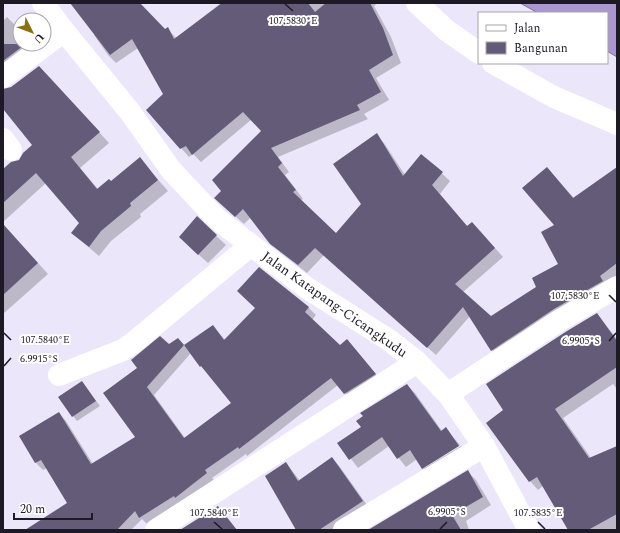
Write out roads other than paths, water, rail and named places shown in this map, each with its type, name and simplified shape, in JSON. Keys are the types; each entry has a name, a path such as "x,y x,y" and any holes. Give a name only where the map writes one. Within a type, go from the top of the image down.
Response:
{"street":[{"name":"Jalan Katapang-Cicangkudu","path":"43,3 130,112 171,170 217,219 306,288 359,319 417,362 448,394 484,446 530,530"},
{"path":"417,3 446,30 478,52"},
{"path":"3,77 64,31"},
{"path":"495,64 554,97 617,124"},
{"path":"60,376 123,350 251,245"},
{"path":"448,394 560,320 617,287"},
{"path":"156,530 230,484 417,362"},
{"path":"344,530 484,446"}]}
